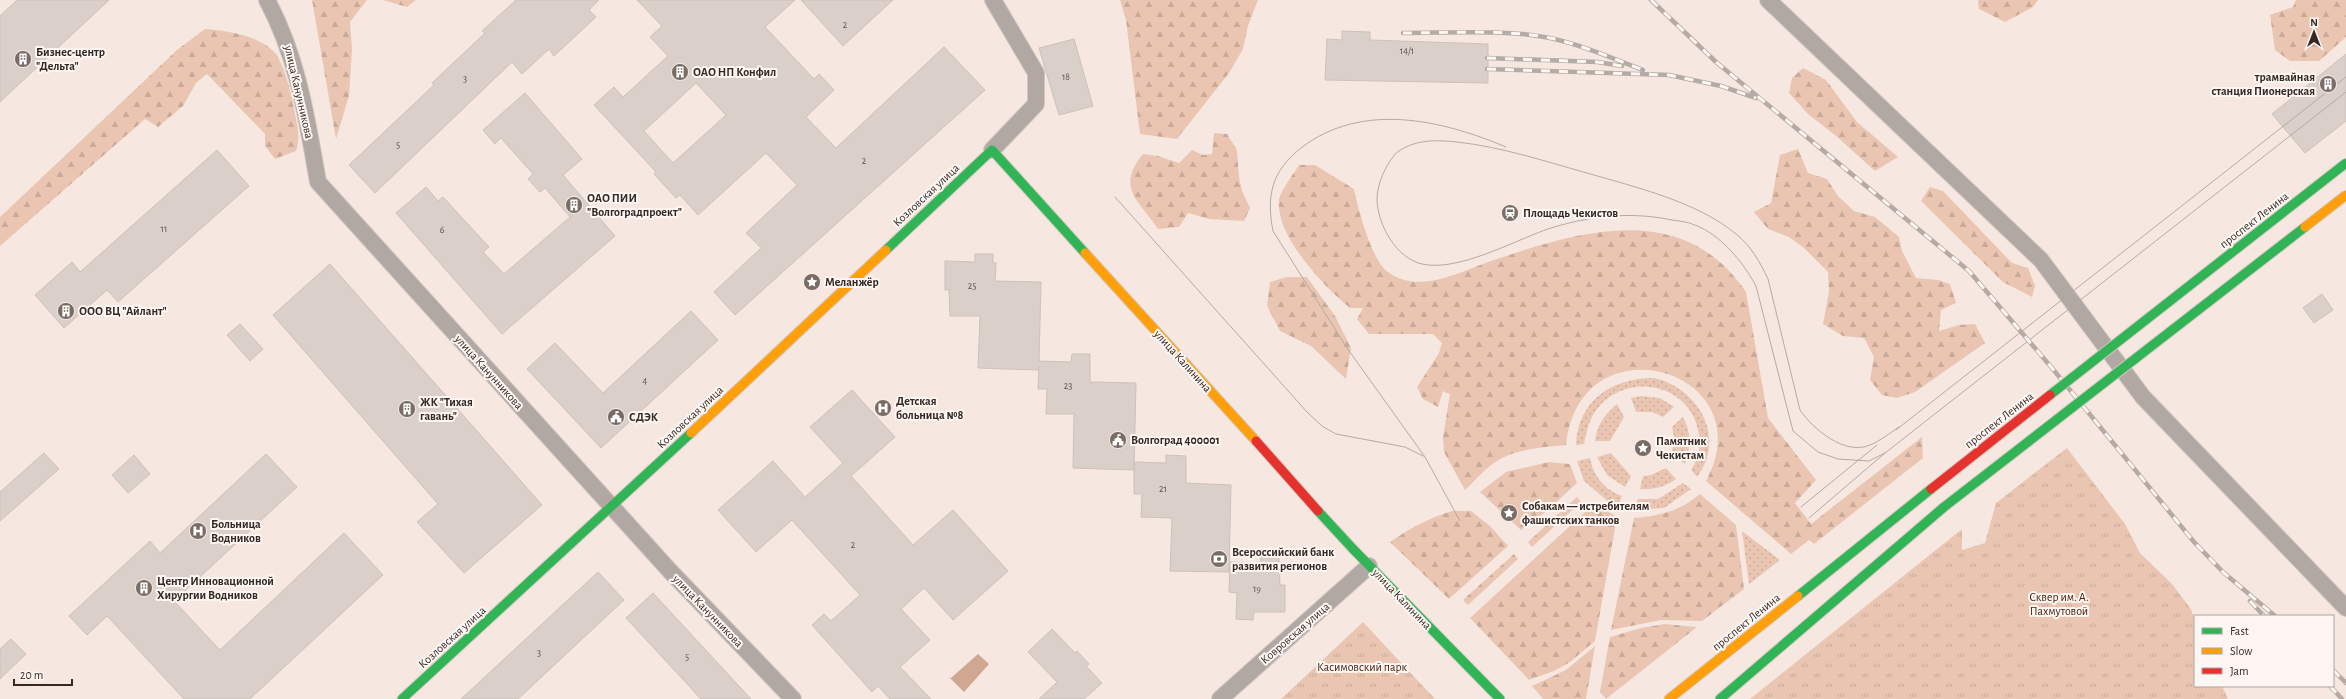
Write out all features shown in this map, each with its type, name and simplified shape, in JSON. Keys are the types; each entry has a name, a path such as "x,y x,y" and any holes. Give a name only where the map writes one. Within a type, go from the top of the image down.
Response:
{"main road":[{"name":"Козловская улица","path":"402,699 612,507 992,150"},
{"name":"улица Калинина","path":"992,150 1369,566 1500,699"},
{"name":"проспект Ленина","path":"1669,699 1931,489 2346,163"},
{"path":"1720,699 1944,507 2346,195"}],"street":[{"name":"улица Канунникова","path":"267,0 282,27 294,63 310,126 318,182 612,507 793,699"},
{"path":"992,0 1036,73 1036,104 992,150"},
{"path":"1768,0 2041,260 2143,398 2346,608"},
{"name":"Ковровская улица","path":"1220,699 1369,566"}],"green space":[{"path":"312,0 367,0 350,22 352,50 349,96 336,139"},
{"path":"383,0 416,0 407,7"},
{"path":"1120,0 1258,0 1248,26 1243,49 1229,73 1177,139 1140,134 1126,20"},
{"path":"1978,0 2038,0 2033,7 2005,22 1979,9"},
{"path":"2296,0 2346,0 2346,37 2319,61 2290,61 2275,50 2270,15 2293,7"},
{"path":"205,29 223,31 252,38 261,42 276,54 290,88 297,125 298,141 296,151 275,159 265,146 265,134 207,74 196,83 183,106 158,127 145,119 0,246 0,217 177,50"},
{"path":"1803,68 1826,80 1857,122 1898,157 1875,171 1836,136 1808,114 1789,93 1792,78"},
{"path":"1214,133 1227,134 1237,150 1239,177 1242,191 1250,208 1244,221 1209,219 1188,213 1179,227 1158,229 1138,201 1130,185 1131,176 1135,166 1143,154 1158,156 1179,163 1192,150 1203,155 1212,154"},
{"path":"1798,149 1808,173 1827,179 1838,196 1854,211 1875,217 1899,237 1902,251 1916,278 1938,280 1950,284 1956,303 1941,310 1939,331 1959,325 1975,324 1985,343 1915,392 1897,398 1882,395 1870,380 1874,357 1864,338 1843,336 1823,324 1829,292 1828,272 1804,248 1789,237 1768,229 1754,212 1771,203 1780,155"},
{"path":"1299,165 1315,165 1354,189 1366,234 1376,257 1388,272 1400,279 1413,282 1426,282 1453,275 1491,261 1560,240 1594,233 1628,230 1661,233 1692,244 1721,263 1746,292 1768,418 1816,480 1795,503 1811,524 1922,437 1923,458 1814,544 1809,540 1791,554 1706,481 1718,442 1711,410 1691,386 1663,373 1632,370 1602,380 1578,405 1566,445 1530,449 1505,457 1488,467 1465,490 1444,452 1443,437 1450,394 1443,391 1438,407 1423,399 1417,387 1439,353 1442,343 1433,334 1369,334 1357,319 1363,308 1350,308 1339,299 1315,274 1293,244 1285,229 1280,214 1280,197"},
{"path":"1930,187 1943,191 2012,263 2028,268 2035,286 2032,297 2003,282 1921,201"},
{"path":"1287,277 1307,277 1335,316 1351,348 1346,379 1311,346 1280,331 1267,306 1270,282"},
{"path":"1654,378 1670,383 1684,392 1695,403 1703,416 1708,431 1709,446 1706,462 1697,477 1691,470 1697,458 1700,445 1694,417 1683,403 1670,393 1654,388 1637,387 1620,391 1605,400 1591,418 1584,444 1576,445 1578,429 1583,416 1590,404 1600,395 1611,387 1624,382"},
{"path":"1641,396 1660,398 1674,407 1663,417 1652,412 1636,412 1631,398"},
{"path":"1617,404 1624,417 1610,441 1595,441 1597,430 1602,421 1608,412"},
{"path":"1683,417 1688,429 1690,440 1685,464 1671,454 1675,441 1672,427"},
{"name":"Сквер им. А. Пахмутовой","path":"2067,448 2125,524 2140,553 2172,584 2191,609 2194,618 2194,687 2222,687 2228,699 1750,699 1962,529 1962,550 1985,543 1996,503"},
{"path":"1611,453 1631,476 1625,487 1607,475 1597,457"},
{"path":"1590,458 1594,471 1601,482 1610,490 1622,496 1617,509 1584,481 1577,461"},
{"path":"1549,462 1570,464 1577,483 1549,509 1521,530 1480,492 1506,472"},
{"path":"1666,468 1676,479 1659,487 1640,489 1643,476 1651,475"},
{"path":"1683,483 1691,489 1664,508 1635,510 1638,499 1658,499"},
{"path":"1700,494 1736,525 1744,589 1702,621 1661,620 1611,630 1634,518 1669,512 1685,505"},
{"path":"1577,497 1581,502 1532,547 1528,542"},
{"path":"1595,503 1617,517 1595,641 1570,662 1554,671 1529,680 1470,618"},
{"path":"1452,511 1471,511 1490,526 1508,546 1449,599 1390,542 1420,524"},
{"path":"1742,531 1780,560 1749,584"},
{"path":"1514,554 1518,559 1468,605 1463,600"},
{"name":"Касимовский парк","path":"1363,622 1435,699 1281,699"},
{"path":"1665,624 1697,627 1606,699 1600,692 1610,637 1641,628"},
{"path":"1595,646 1586,699 1543,699 1532,686 1566,670"}],"shaded area":[{"path":"978,654 989,664 964,692 949,677 951,678"}],"building":[{"name":"Бизнес-центр \"Дельта\"","path":"17,0 109,0 0,102 0,16"},
{"path":"516,0 599,0 589,10 596,17 554,56 549,49 522,74 512,62 375,193 349,165 434,85 432,83 485,33 482,31"},
{"path":"637,0 795,0 765,27 814,79 819,74 834,90 806,117 836,148 944,47 985,90 735,315 714,292 761,248 746,233 797,185 766,153 698,215 680,195 676,198 654,174 656,172 594,105 614,87 623,97 668,56 650,37 662,26","holes":["696,83 726,115 673,163 644,131"]},
{"path":"801,0 893,0 843,46"},
{"path":"1342,31 1370,32 1370,40 1488,44 1488,83 1325,80 1327,39 1342,40"},
{"path":"1074,39 1093,106 1059,115 1039,48"},
{"name":"трамвайная станция Пионерская","path":"2346,54 2346,121 2305,153 2272,114"},
{"name":"ОАО ПИИ \"Волгоградпроект\"","path":"525,93 582,159 563,175 615,236 502,334 396,213 426,187 438,201 443,197 489,247 483,252 504,274 570,217 545,188 540,192 528,179 533,174 501,138 495,144 483,130"},
{"path":"217,150 249,186 118,302 107,290 64,328 35,295 72,262 80,272"},
{"path":"975,254 993,254 993,263 996,263 995,281 1041,282 1039,361 1071,362 1072,354 1090,354 1090,382 1136,383 1134,470 1073,468 1074,414 1046,414 1047,389 1038,389 1039,367 1038,370 978,368 980,316 950,316 949,290 945,290 945,261 975,262"},
{"name":"ЖК \"Тихая гавань\"","path":"330,264 542,505 464,573 417,522 438,504 273,315"},
{"path":"2322,294 2333,310 2314,323 2303,308"},
{"path":"691,311 718,340 601,448 527,369 555,343 603,393"},
{"path":"240,324 263,349 250,361 227,335"},
{"path":"852,390 895,437 851,476 913,545 953,510 1008,571 953,620 924,588 901,609 930,640 900,667 931,699 890,699 878,686 872,692 812,625 824,614 831,621 860,595 792,520 756,552 718,510 773,461 805,497 843,463 810,427"},
{"path":"44,453 59,469 0,521 0,492"},
{"name":"Центр Инновационной Хирургии Водников","path":"266,454 297,487 174,601 220,650 344,533 383,575 250,699 184,699 107,616 87,635 69,616 150,541 160,553"},
{"path":"134,455 150,474 128,493 112,475"},
{"path":"1166,455 1186,456 1186,483 1231,485 1229,572 1170,571 1172,518 1141,517 1142,494 1134,494 1134,462 1166,463"},
{"path":"1261,557 1279,557 1280,585 1285,585 1285,612 1254,612 1253,620 1236,619 1237,593 1229,592 1230,562 1260,563"},
{"path":"598,572 624,600 518,699 461,699"},
{"path":"653,593 751,699 701,699 626,618"},
{"path":"1052,629 1075,653 1077,651 1089,664 1086,666 1102,683 1084,699 1039,699 1057,682 1028,652"},
{"path":"11,639 26,654 0,679 0,649"}],"tram line":[{"path":"1896,430 2346,77"},
{"path":"1809,518 1885,453 2346,92"},
{"path":"1460,521 1425,457 1347,348 1273,231 1270,206 1271,195 1283,166 1301,148 1325,133 1350,124 1376,120 1402,120 1429,123 1456,129 1506,147"},
{"path":"1885,453 1869,461 1838,459 1818,452 1793,431 1756,286 1738,259 1714,235 1687,222 1656,217 1608,216 1577,221 1545,230 1468,260 1451,264 1422,264 1413,261 1397,248 1390,239 1381,220 1378,210 1377,195 1381,179 1387,165 1398,152 1406,147 1420,142 1442,141 1474,144 1523,155 1645,190 1685,204 1703,213 1721,223 1736,234 1755,255 1765,273 1768,279 1800,410 1813,425 1830,439 1850,447 1870,445 1899,427"},
{"path":"1115,197 1307,412 1322,426 1336,434 1405,447 1423,456"},
{"path":"1801,507 1877,445"}],"railway":[{"path":"1651,0 1716,62 1969,271 2052,368 2194,542 2223,572 2274,615"},
{"path":"1403,33 1497,32 1533,35 1574,44 1643,70"},
{"path":"1487,58 1597,62 1622,66"},
{"path":"1487,69 1669,75 1721,86 1756,98"},
{"path":"2250,601 2263,615"},
{"path":"2334,671 2346,683"},
{"path":"2331,687 2342,699"}],"traffic: fast":[{"path":"886,250 992,150 1085,253"},
{"path":"2050,395 2346,163"},
{"path":"1944,507 2305,227"},
{"path":"402,699 691,433"},
{"path":"1798,596 1931,489"},
{"path":"1720,699 1944,507"},
{"path":"1318,511 1353,549 1500,699"}],"traffic: slow":[{"path":"2305,227 2346,195"},
{"path":"691,433 886,250"},
{"path":"1085,253 1256,441"},
{"path":"1669,699 1798,596"}],"traffic: jam":[{"path":"1931,489 2050,395"},
{"path":"1256,441 1318,511"}],"place":[{"name":"Бизнес-центр \"Дельта\"","path":"23,59"},
{"name":"ОАО НП Конфил","path":"680,72"},
{"name":"трамвайная станция Пионерская","path":"2328,84"},
{"name":"ОАО ПИИ \"Волгоградпроект\"","path":"574,205"},
{"name":"Площадь Чекистов","path":"1510,213"},
{"name":"Меланжёр","path":"812,282"},
{"name":"ООО ВЦ \"Айлант\"","path":"66,311"},
{"name":"Детская больница №8","path":"883,408"},
{"name":"ЖК \"Тихая гавань\"","path":"407,409"},
{"name":"СДЭК","path":"616,417"},
{"name":"Волгоград 400001","path":"1118,440"},
{"name":"Памятник Чекистам","path":"1643,448"},
{"name":"Собакам — истребителям фашистских танков","path":"1509,513"},
{"name":"Больница Водников","path":"198,531"},
{"name":"Всероссийский банк развития регионов","path":"1219,559"},
{"name":"Центр Инновационной Хирургии Водников","path":"144,588"}]}
